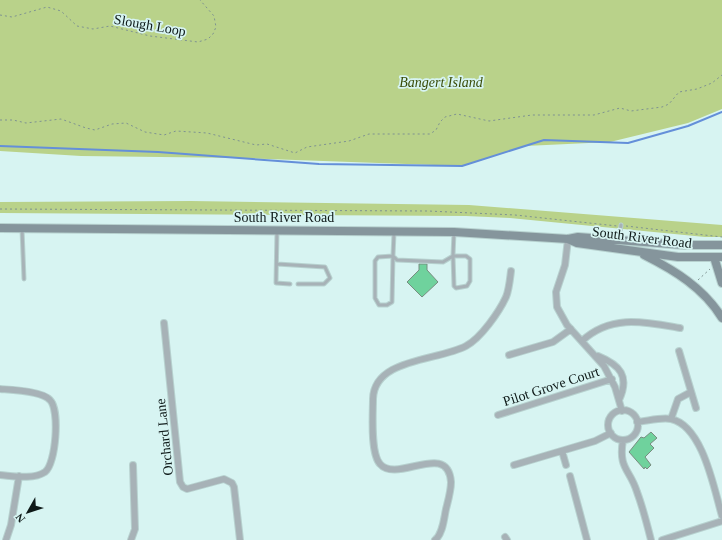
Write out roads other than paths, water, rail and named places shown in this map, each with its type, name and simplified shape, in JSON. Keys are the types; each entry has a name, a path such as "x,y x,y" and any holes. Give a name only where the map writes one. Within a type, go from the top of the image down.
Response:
{"main road":[{"name":"South River Road","path":"0,228 454,232 568,239 577,243 718,246"},
{"name":"South River Road","path":"618,243 638,252 678,257 718,257"},
{"path":"618,243 700,251 718,257"},
{"path":"722,251 718,257 716,266 722,283"},
{"path":"638,252 679,274 694,285 710,301 722,318"}],"street":[{"path":"568,239 566,259 556,292 558,312 571,330 596,356 612,379 622,411"},
{"path":"435,540 442,527 445,514 451,484 449,474 443,467 435,463 424,463 402,470 386,468 380,464 375,455 374,387 384,373 466,346 477,338 487,326 506,297 511,271"},
{"path":"582,341 598,329 627,321 643,321 680,328"},
{"name":"Orchard Lane","path":"164,323 180,482 183,487 187,489 224,478 232,483 234,488 240,540"},
{"path":"508,355 553,342 571,330"},
{"path":"678,351 696,408"},
{"path":"596,356 612,362 622,375 624,388 619,400"},
{"name":"Pilot Grove Court","path":"498,415 612,379"},
{"path":"0,389 38,394 50,399 56,415 53,461 49,468 44,473 37,476 0,475"},
{"path":"671,419 678,399 691,392"},
{"path":"622,411 632,414 637,422 637,429 633,436 623,440 616,438 610,433 608,426 610,418 615,413 622,411"},
{"path":"637,422 671,419 683,425 697,440 722,516"},
{"path":"514,465 595,441 610,433"},
{"path":"623,440 621,452 622,463 637,490 651,540"},
{"path":"562,451 566,465"},
{"path":"131,540 135,529 133,465"},
{"path":"6,540 11,525 19,476"},
{"path":"570,476 587,540"},
{"path":"662,540 722,521"}],"lane":[{"path":"618,243 621,225"},
{"path":"22,228 24,279"},
{"path":"277,231 276,283 290,284"},
{"path":"394,231 394,256 392,302 387,306 379,305 375,298 375,261 378,257 394,256 400,261 443,262 453,256 466,256 470,259 470,281 467,286 456,288 454,286 453,256 454,232"},
{"path":"276,264 325,267 330,278 324,284 298,284"}],"waterway":[{"path":"0,146 158,152 319,164 462,166 544,140 628,143 688,126 722,112"}],"park label":[{"name":"Bangert Island","path":"441,82"}]}
